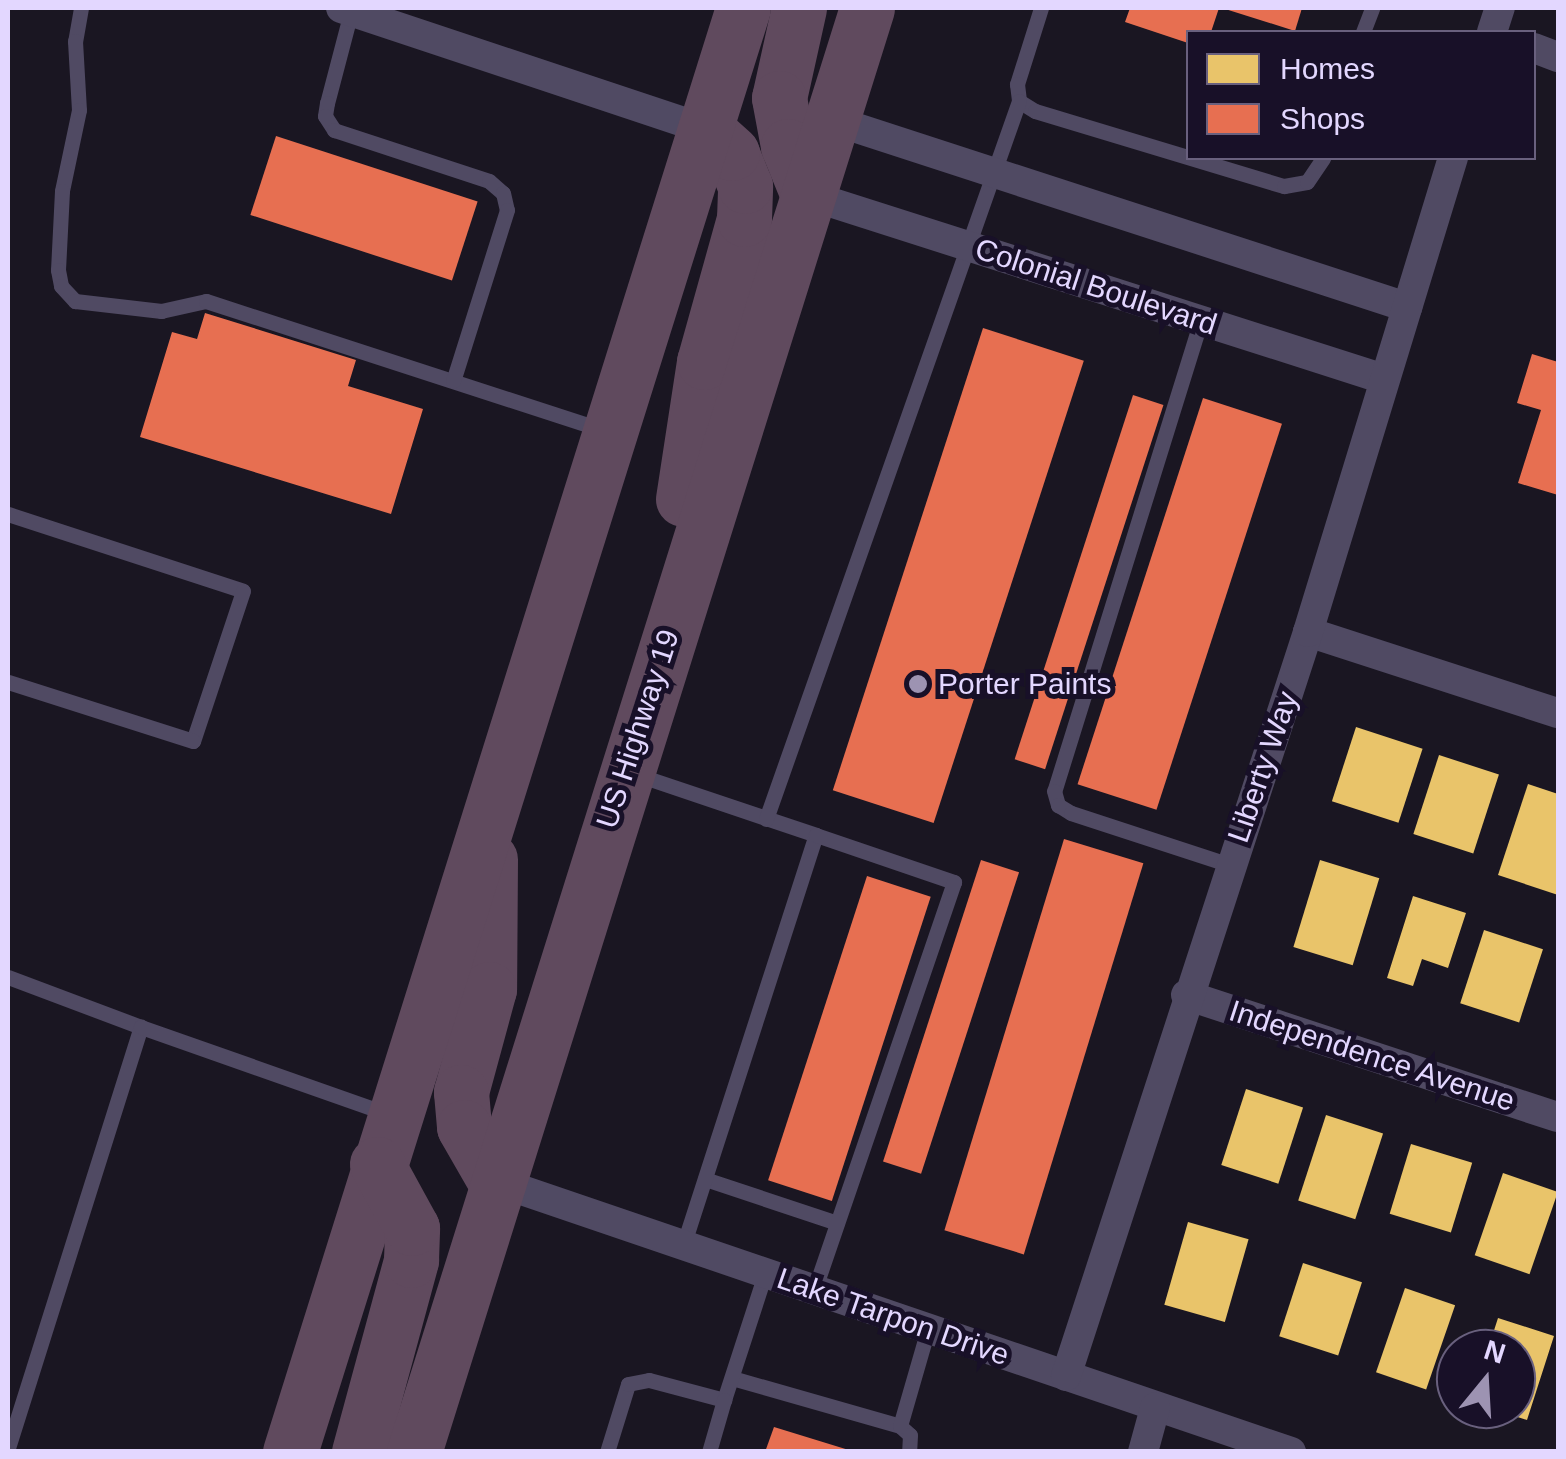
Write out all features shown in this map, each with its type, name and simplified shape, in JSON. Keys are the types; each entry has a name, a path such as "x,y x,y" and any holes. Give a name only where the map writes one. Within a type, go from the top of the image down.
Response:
{"highway":[{"path":"290,1452 384,1139 744,8"},
{"path":"799,8 779,98 788,146 808,195"},
{"name":"US Highway 19","path":"414,1452 495,1182 867,8"},
{"path":"657,670 704,362 744,219 746,186 732,152 705,129"},
{"path":"490,806 489,989 460,1092 464,1127 495,1182"},
{"path":"359,1452 411,1260 412,1228 384,1139"}],"street":[{"path":"348,8 705,129"},
{"path":"832,120 1407,306"},
{"name":"Liberty Way","path":"1066,1376 1186,995 1308,632 1453,160"},
{"name":"Colonial Boulevard","path":"808,195 1384,379"},
{"path":"1308,632 1558,713"},
{"name":"Independence Avenue","path":"1186,995 1558,1117"},
{"name":"Lake Tarpon Drive","path":"495,1182 1290,1452"},
{"path":"1143,1452 1156,1408"}],"lane":[{"path":"81,8 75,41 79,110 62,191 58,270 75,302 160,311 206,301 609,432"},
{"path":"348,8 327,103 334,130 489,181 503,193 507,210 453,381"},
{"path":"766,819 1019,101 1018,84 1040,8"},
{"path":"1019,101 1035,112 1186,157"},
{"path":"1197,160 1284,186 1307,182 1322,160"},
{"path":"1201,320 1054,791 1071,813 1230,865"},
{"path":"8,514 243,590 193,741 8,682"},
{"path":"625,770 954,882 814,1290"},
{"path":"683,1246 816,835"},
{"path":"8,977 141,1026 384,1139"},
{"path":"8,1448 141,1026"},
{"path":"705,1179 837,1222"},
{"path":"709,1452 765,1274"},
{"path":"900,1426 928,1329"},
{"path":"732,1378 900,1426 910,1435 909,1452"},
{"path":"607,1452 628,1384 648,1380 724,1400"}],"building: Homes":[{"path":"1356,727 1423,749 1398,823 1332,801"},
{"path":"1439,755 1499,774 1473,853 1413,834"},
{"path":"1528,784 1558,794 1558,895 1498,875"},
{"path":"1320,860 1379,878 1353,965 1293,947"},
{"path":"1413,896 1466,913 1448,968 1422,959 1413,986 1387,978"},
{"path":"1484,930 1543,949 1519,1022 1460,1003"},
{"path":"1246,1089 1303,1108 1278,1184 1221,1165"},
{"path":"1326,1115 1383,1134 1355,1219 1298,1201"},
{"path":"1411,1144 1472,1163 1451,1233 1390,1214"},
{"path":"1503,1173 1558,1192 1530,1274 1475,1255"},
{"path":"1188,1222 1249,1239 1225,1322 1164,1305"},
{"path":"1303,1263 1362,1282 1338,1355 1279,1336"},
{"path":"1405,1288 1455,1305 1447,1329 1436,1329 1436,1361 1426,1389 1376,1372"},
{"path":"1498,1318 1532,1329 1494,1329"},
{"path":"1536,1330 1554,1336 1536,1392"}],"building: Shops":[{"path":"1130,8 1219,8 1212,30 1186,30 1186,42 1125,22"},
{"path":"1222,8 1302,8 1295,30"},
{"path":"276,136 478,202 452,280 250,215"},
{"path":"205,313 356,360 348,386 423,409 391,514 140,437 172,332 197,339"},
{"path":"983,328 1084,361 934,823 833,790"},
{"path":"1532,354 1558,362 1558,495 1518,483 1541,410 1517,403"},
{"path":"1133,395 1163,405 1045,769 1015,759"},
{"path":"1203,398 1282,424 1156,810 1078,784"},
{"path":"1064,839 1143,863 1024,1254 944,1230"},
{"path":"981,860 1019,872 921,1174 883,1161"},
{"path":"867,876 931,897 832,1201 768,1180"},
{"path":"774,1427 852,1451 852,1452 765,1452"}],"place":[{"name":"Porter Paints","path":"918,684"}]}
